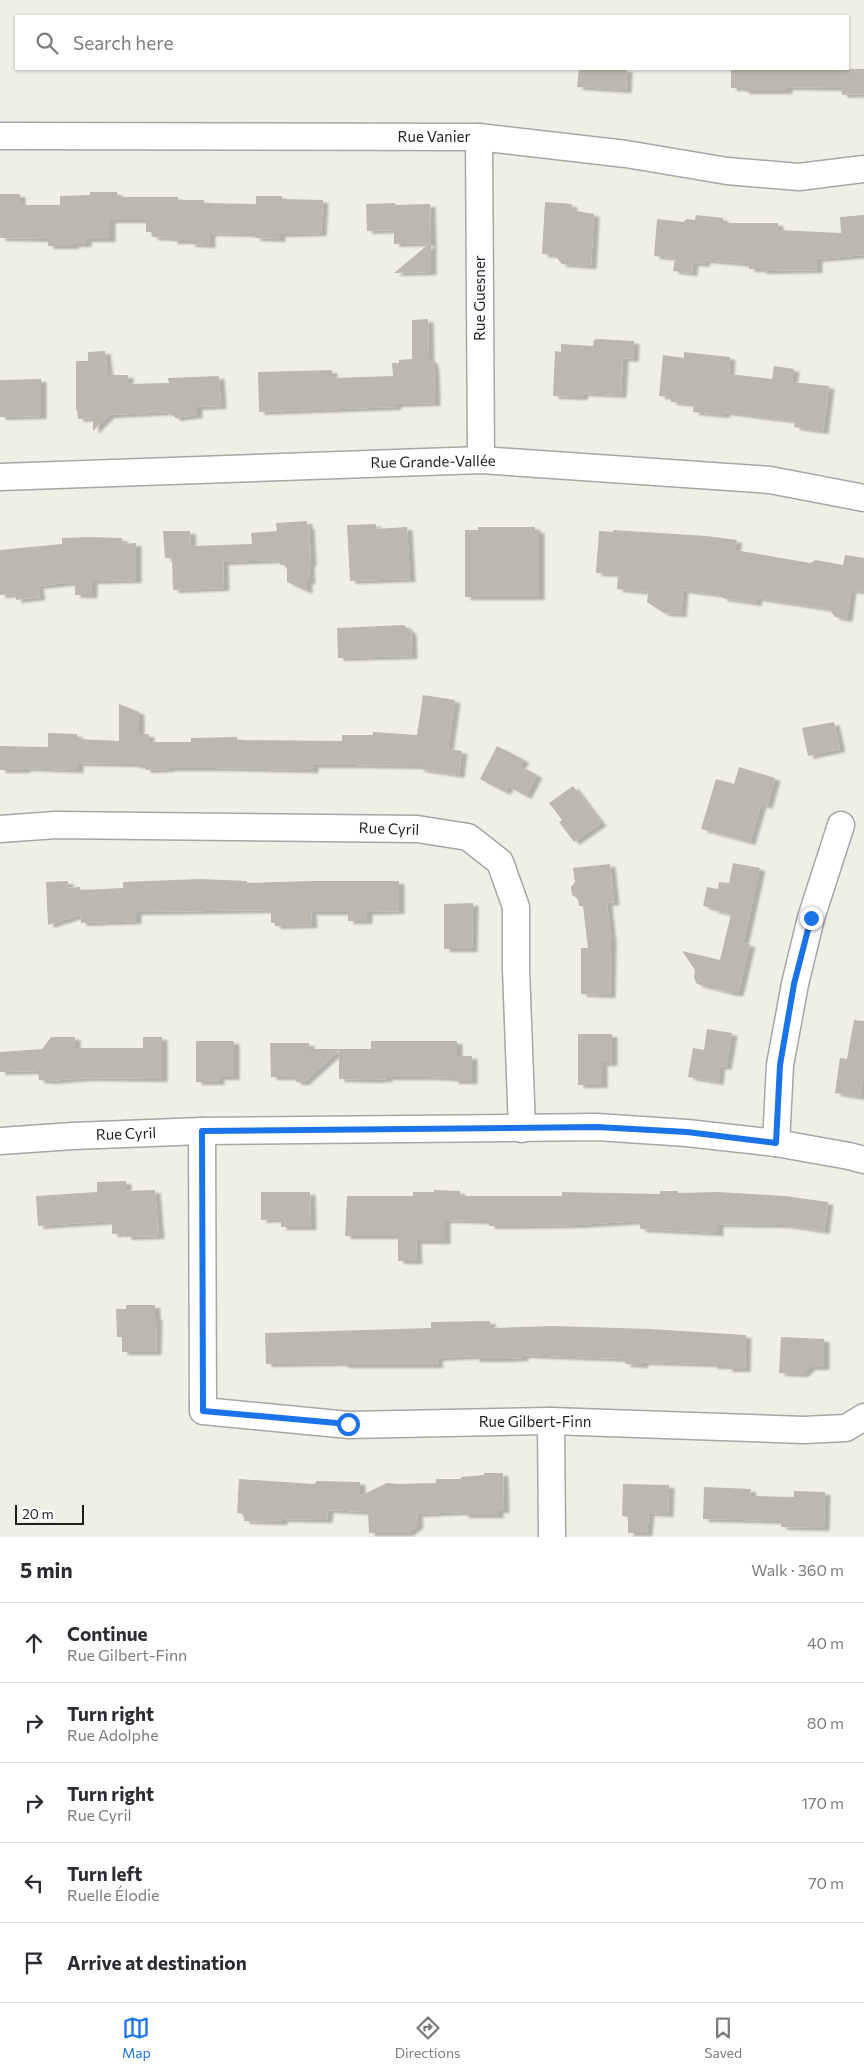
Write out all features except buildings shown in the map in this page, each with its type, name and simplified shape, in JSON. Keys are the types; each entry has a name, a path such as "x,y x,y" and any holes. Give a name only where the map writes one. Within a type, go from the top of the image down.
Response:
{"street":[{"name":"Rue Vanier","path":"0,136 479,137 626,154 727,171 799,177 864,169"},
{"name":"Rue Guesner","path":"479,137 481,460"},
{"name":"Rue Grande-Vallée","path":"0,476 481,460 770,480 864,498"},
{"name":"Rue Cyril","path":"0,829 56,825 398,828 417,829 468,838 500,862 516,907 516,969 522,1129"},
{"path":"776,1143 780,1065 794,984 811,918 841,825"},
{"name":"Rue Cyril","path":"0,1142 73,1136 202,1131 607,1128 687,1132 776,1143 864,1160"},
{"name":"Rue Gilbert-Finn","path":"202,1131 203,1411 348,1424 551,1420 804,1430 846,1428 864,1416"},
{"path":"551,1420 552,1537"}],"route":[{"path":"348,1424 203,1411 202,1131 597,1127 687,1132 776,1143 780,1065 794,984 811,918"}]}
